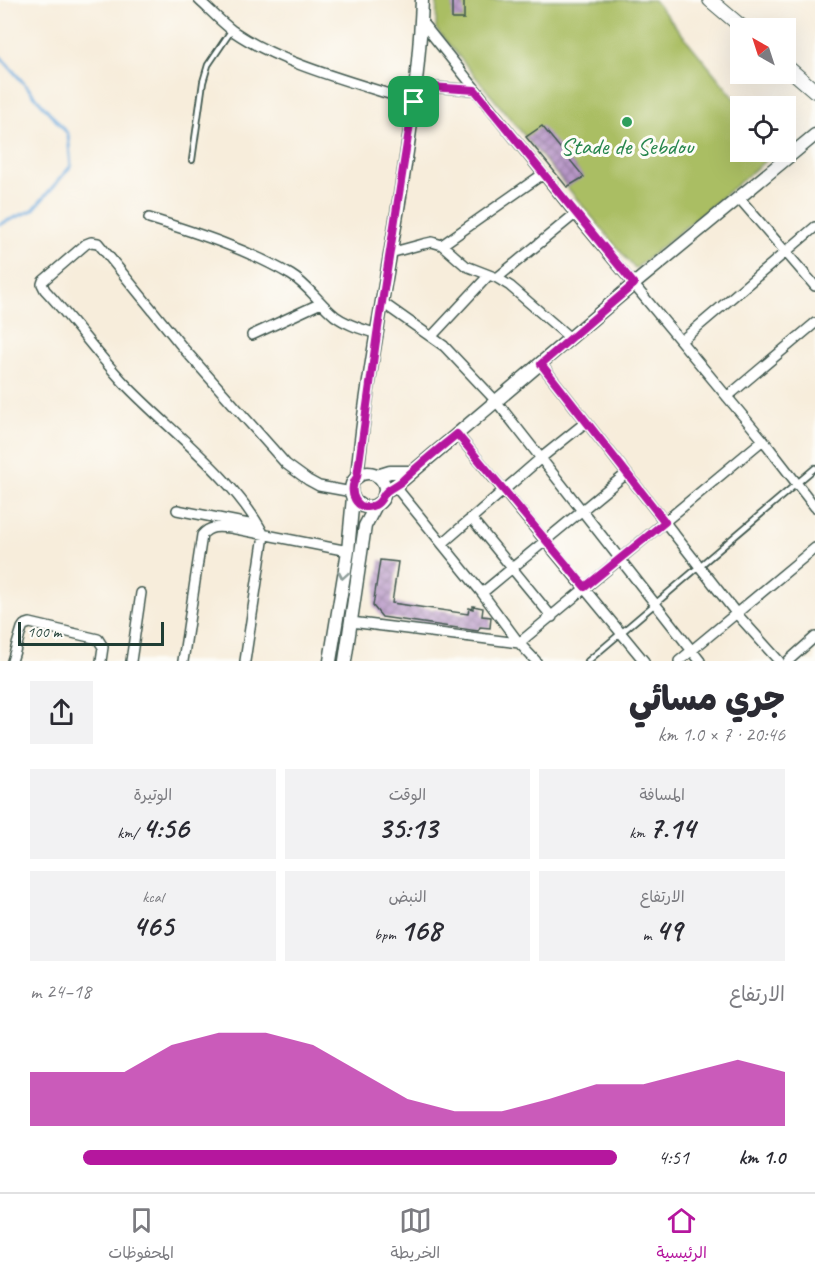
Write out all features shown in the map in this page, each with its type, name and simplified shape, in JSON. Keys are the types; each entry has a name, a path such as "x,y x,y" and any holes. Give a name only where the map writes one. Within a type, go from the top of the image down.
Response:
{"main road":[{"path":"330,661 348,551 352,486 357,477 414,102 422,0"},
{"path":"710,0 731,18"},
{"path":"796,75 815,91"},
{"path":"345,661 365,526 376,505 390,489 815,135"},
{"path":"359,454 364,464 390,489"},
{"path":"357,477 362,474 411,472"},
{"path":"352,494 360,504 376,505"}],"street":[{"path":"199,0 232,30 262,48 310,67 414,102"},
{"path":"421,21 574,214 763,440 815,507"},
{"path":"416,86 475,90"},
{"path":"442,245 543,174"},
{"path":"740,198 815,286"},
{"path":"432,336 493,277 574,214"},
{"path":"149,218 209,238 275,267 306,287 321,303 346,323 377,334"},
{"path":"681,341 815,227"},
{"path":"245,661 264,535 247,507 230,488 104,360 42,286 44,281 86,244 96,242 184,350 286,464 319,486 352,494"},
{"path":"390,253 432,242 442,245 466,266 493,277 522,296 570,338"},
{"path":"252,335 321,303"},
{"path":"383,303 432,336 496,401 656,602 700,661"},
{"path":"727,397 815,323"},
{"path":"541,364 736,613 779,661"},
{"path":"443,543 586,422"},
{"path":"457,434 644,661"},
{"path":"351,622 519,643 763,440"},
{"path":"482,593 627,474"},
{"path":"390,489 443,543 519,643 536,661"},
{"path":"177,510 259,526"},
{"path":"471,518 552,617"},
{"path":"183,661 202,535 208,529 217,527 348,551"},
{"path":"679,661 815,548"},
{"path":"131,661 141,593"},
{"path":"12,661 22,628 30,623 98,639 104,647 101,661"},
{"path":"788,661 815,637"}],"lane":[{"path":"192,160 203,82 208,65 232,30"},
{"path":"588,661 815,468"}],"green space":[{"name":"Stade de Sebdou","path":"437,0 654,0 733,96 730,96 730,162 764,162 635,269 436,29"}],"building":[{"path":"452,0 464,0 464,19 452,19"},
{"path":"542,126 584,177 567,187 526,137"},
{"path":"380,560 398,562 392,603 468,614 469,608 473,609 473,606 483,608 482,616 491,617 490,628 480,627 478,631 382,617 373,606"}],"waterway":[{"path":"0,56 68,134 71,166 33,210 0,224"}],"place":[{"name":"Stade de Sebdou","path":"627,122"}],"route":[{"path":"416,86 475,90 574,214 634,284 541,364 665,522 585,587 457,434 396,486 385,492 376,505 365,506 356,501 353,496 352,486 357,477 414,102 416,86"}]}
